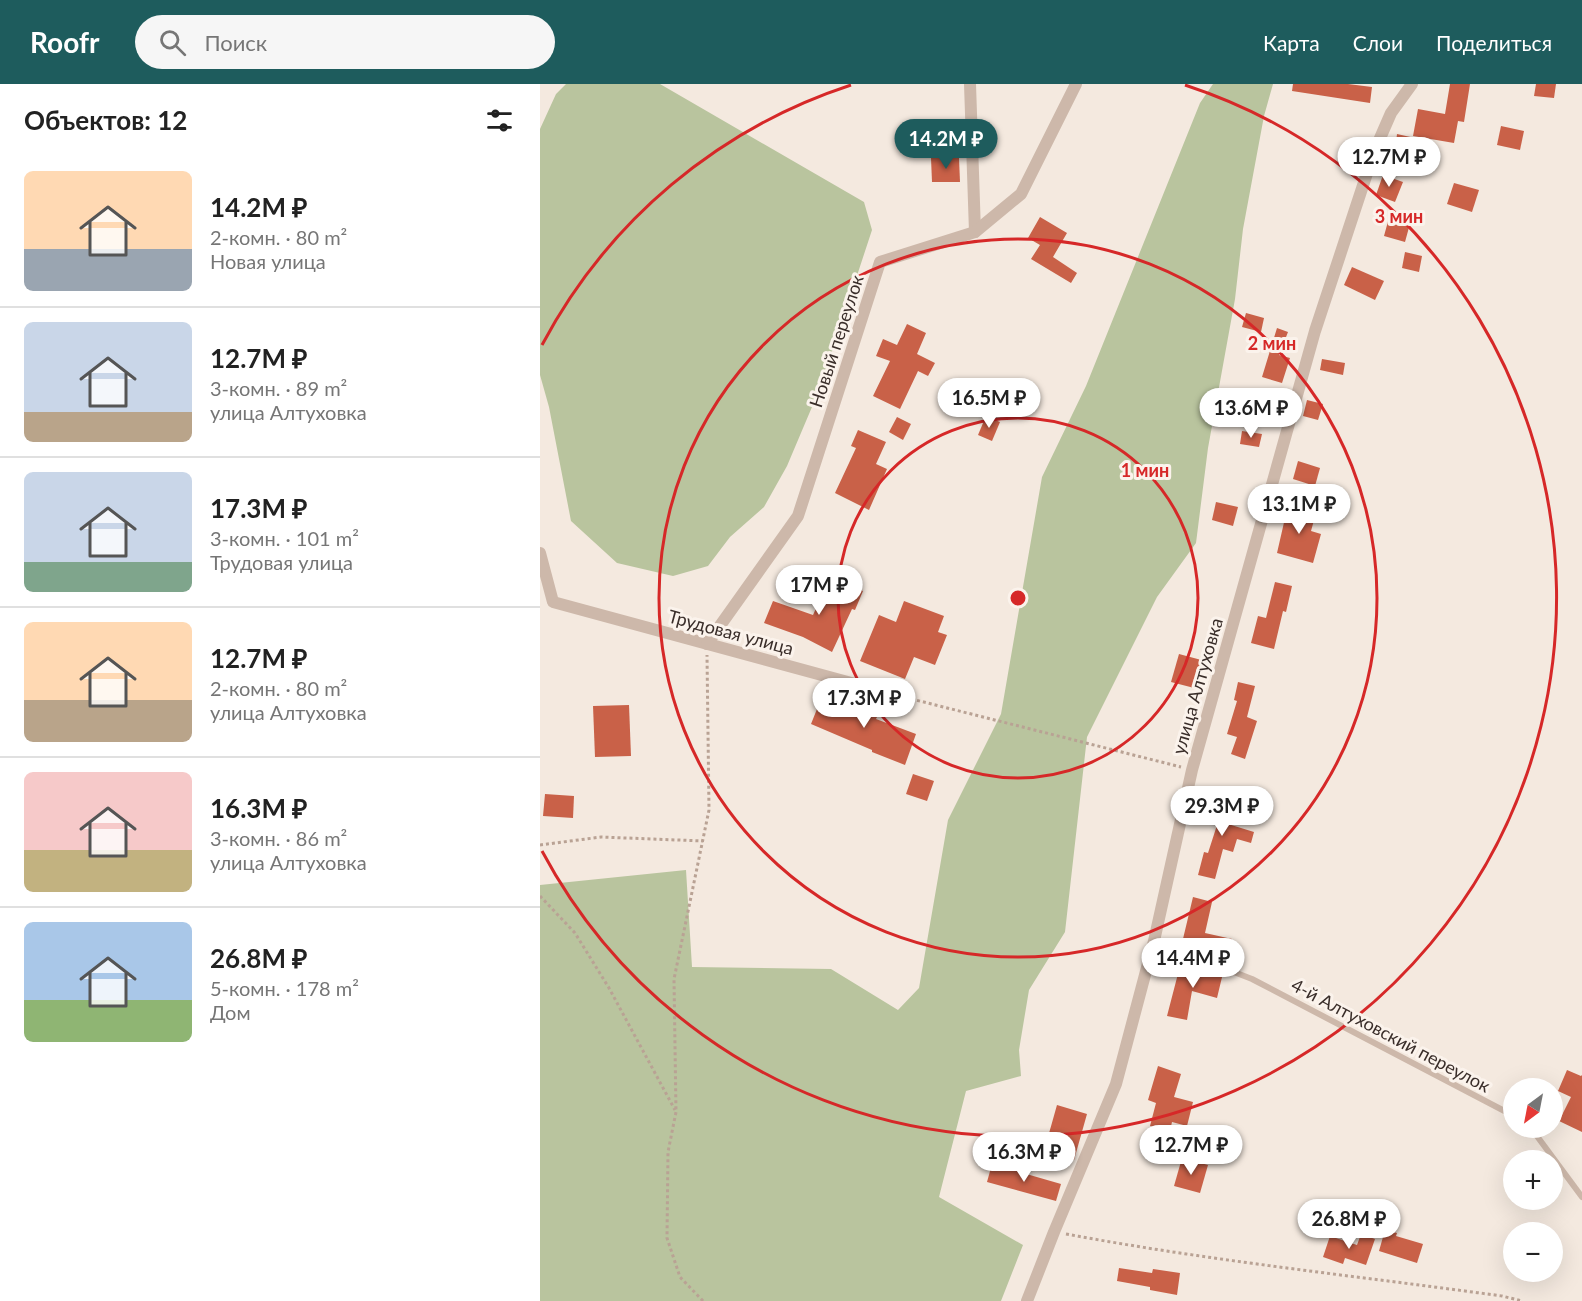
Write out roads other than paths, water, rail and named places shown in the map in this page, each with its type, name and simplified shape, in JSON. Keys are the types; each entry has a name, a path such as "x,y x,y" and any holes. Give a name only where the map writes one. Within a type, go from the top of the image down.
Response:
{"street":[{"path":"970,84 975,232"},
{"name":"Новый переулок","path":"707,644 798,516 880,262 975,232 1021,194 1076,84"},
{"name":"улица Алтуховка","path":"1027,1301 1116,1084 1154,941 1192,770 1315,331 1374,152 1391,113 1412,84"},
{"name":"Трудовая улица","path":"540,554 553,602 878,690"}],"lane":[{"name":"4-й Алтуховский переулок","path":"1154,941 1252,979 1503,1110"},
{"path":"1538,1138 1582,1197"}]}
